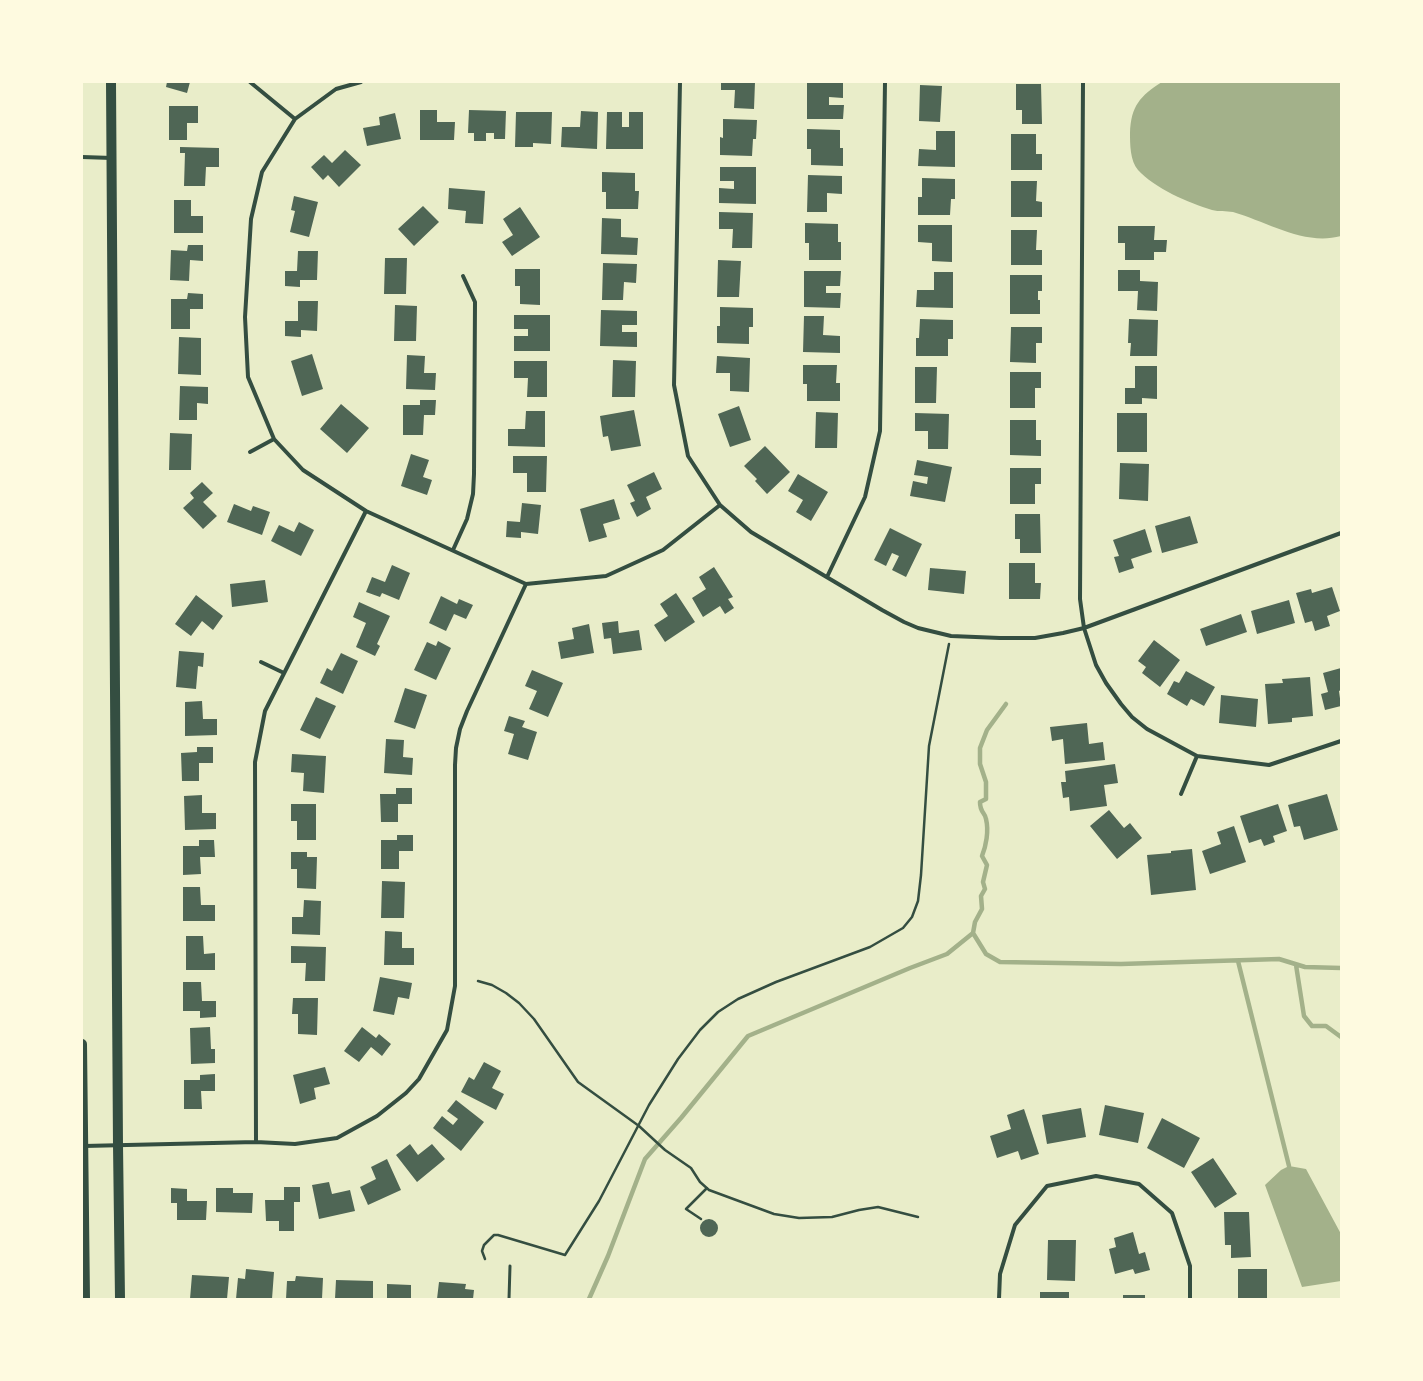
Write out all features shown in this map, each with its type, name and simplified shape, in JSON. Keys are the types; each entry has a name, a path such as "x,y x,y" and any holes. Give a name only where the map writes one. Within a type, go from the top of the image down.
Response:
{"main road":[{"path":"111,82 120,1299"},
{"path":"82,1044 85,1299"}],"street":[{"path":"250,82 295,119"},
{"path":"361,82 336,89 295,119 262,172 250,219 245,317 248,377 274,439 303,470 366,510 526,584 606,576 663,550 720,505"},
{"path":"680,82 674,385 688,456 720,505 751,532 904,622 933,632 951,636 1000,638 1035,638 1084,628 1341,533"},
{"path":"827,577 865,497 880,431 885,82"},
{"path":"1083,82 1080,599 1084,628 1096,666 1106,683 1132,717 1147,729 1197,756 1269,765 1341,741"},
{"path":"82,157 112,158"},
{"path":"453,550 467,519 472,500 474,474 475,302 463,276"},
{"path":"250,452 274,439"},
{"path":"256,1142 255,762 265,711 366,510"},
{"path":"83,1146 256,1142 295,1144 337,1138 377,1116 406,1093 419,1079 448,1030 455,986 454,785 456,748 460,729 526,584"},
{"path":"261,662 284,673"},
{"path":"1181,794 1197,756"},
{"path":"999,1299 1000,1274 1015,1225 1047,1186 1096,1176 1139,1184 1172,1213 1190,1266 1190,1299"}],"lane":[{"path":"509,1299 510,1266"}],"path":[{"path":"485,1260 482,1251 484,1245 494,1235 565,1256 599,1201 649,1105 678,1060 700,1030 718,1012 738,999 776,982 870,947 903,928 912,917 918,901 922,875 929,746 951,636"},
{"path":"478,981 506,993 519,1004 534,1019 578,1082 639,1126 665,1150 691,1168 709,1190 774,1214 799,1218 832,1217 859,1210 878,1208 918,1217"},
{"path":"701,1219 686,1209 706,1188"}],"shaded area":[{"path":"1162,82 1341,82 1341,236 1313,238 1286,232 1233,212 1212,210 1172,194 1145,177 1133,162 1130,142 1132,116 1142,97"},
{"path":"1289,1166 1306,1169 1341,1234 1341,1281 1302,1287 1265,1185 1281,1170"}],"building":[{"path":"167,82 190,82 187,93 166,87"},
{"path":"721,82 755,82 754,109 734,108 735,90 721,90"},
{"path":"807,83 843,83 843,98 829,97 829,105 844,105 843,119 807,119"},
{"path":"1016,84 1041,84 1042,124 1022,124 1022,110 1016,110"},
{"path":"920,85 942,86 940,122 919,121"},
{"path":"169,106 198,106 198,123 187,123 187,140 169,140"},
{"path":"420,110 437,110 437,122 455,122 454,140 420,140"},
{"path":"469,110 506,111 505,139 494,139 494,133 486,133 486,141 474,141 474,133 468,133"},
{"path":"581,111 598,112 597,149 561,147 562,127 580,127"},
{"path":"516,112 552,112 551,144 533,143 533,147 515,147"},
{"path":"607,112 622,112 622,127 629,127 629,112 643,112 643,149 606,149"},
{"path":"395,113 401,139 367,146 363,128 380,125 379,117"},
{"path":"723,119 757,120 756,139 753,139 752,156 720,155 720,137 723,138"},
{"path":"807,129 840,130 840,148 843,148 843,166 811,165 811,149 807,149"},
{"path":"936,131 955,131 955,167 918,166 919,149 936,150"},
{"path":"1011,134 1036,134 1036,154 1042,154 1042,170 1011,170"},
{"path":"180,147 219,148 219,167 206,167 205,186 184,186 185,153 180,153"},
{"path":"345,150 361,165 339,187 328,175 323,180 311,167 324,155 332,163"},
{"path":"720,167 756,167 756,204 719,203 719,188 734,189 734,181 720,181"},
{"path":"602,172 635,173 635,191 639,191 638,209 606,209 606,192 602,192"},
{"path":"808,175 842,176 842,194 827,193 827,212 807,212"},
{"path":"922,178 955,179 955,199 951,199 950,215 918,215 918,197 922,197"},
{"path":"1011,181 1037,181 1036,201 1042,202 1042,217 1011,217"},
{"path":"449,188 485,191 483,224 465,223 466,211 448,209"},
{"path":"294,196 318,202 309,237 290,232 295,211 291,210"},
{"path":"174,200 191,200 191,216 203,216 203,233 174,233"},
{"path":"423,206 439,222 414,246 398,229"},
{"path":"520,207 540,237 512,256 502,242 513,235 503,219"},
{"path":"719,212 753,213 752,248 732,248 733,229 719,229"},
{"path":"602,218 621,219 621,237 638,238 637,255 601,254"},
{"path":"805,223 838,224 838,242 841,242 841,260 809,260 809,243 805,243"},
{"path":"918,225 952,225 952,262 932,261 932,243 918,242"},
{"path":"1118,226 1155,226 1154,240 1167,240 1166,252 1154,252 1154,260 1125,260 1125,243 1118,243"},
{"path":"1011,230 1037,230 1036,250 1042,250 1042,265 1011,265"},
{"path":"188,245 203,245 203,261 190,260 189,281 170,280 171,250 187,251"},
{"path":"298,251 318,251 317,280 300,280 300,287 285,286 285,271 297,271"},
{"path":"385,258 407,258 406,294 384,294"},
{"path":"718,260 741,261 739,297 717,297"},
{"path":"603,263 637,264 636,283 624,282 623,300 602,300"},
{"path":"515,269 540,269 540,305 520,304 520,286 515,286"},
{"path":"1118,270 1140,270 1140,281 1158,282 1157,311 1137,310 1138,291 1118,291"},
{"path":"804,271 841,271 840,286 826,286 826,293 841,293 840,308 804,307"},
{"path":"934,272 953,272 953,308 916,307 917,290 934,290"},
{"path":"1010,275 1042,275 1042,291 1038,291 1038,300 1040,300 1040,314 1010,314"},
{"path":"188,293 203,294 203,309 190,309 190,329 171,329 171,299 187,299"},
{"path":"298,301 318,301 317,331 301,330 301,337 285,336 285,321 298,321"},
{"path":"395,305 417,306 416,341 394,341"},
{"path":"720,307 753,308 753,327 749,327 749,344 717,343 717,326 720,326"},
{"path":"601,310 637,311 637,325 622,325 622,332 637,332 637,347 600,346"},
{"path":"514,315 550,315 550,351 514,351 514,336 528,336 528,329 514,329"},
{"path":"804,316 824,316 823,335 840,336 840,353 803,352"},
{"path":"920,319 953,320 953,339 948,339 948,356 916,356 916,338 919,338"},
{"path":"1129,319 1158,320 1157,356 1130,356 1131,343 1128,343"},
{"path":"1011,327 1042,327 1042,343 1036,343 1036,363 1010,362"},
{"path":"179,337 201,338 201,375 178,374"},
{"path":"312,354 323,389 302,396 291,361"},
{"path":"407,355 425,356 424,373 436,373 435,390 406,389"},
{"path":"717,356 750,358 749,392 730,391 730,373 716,373"},
{"path":"613,360 636,361 635,397 612,397"},
{"path":"514,361 547,361 547,397 527,397 528,378 514,378"},
{"path":"803,365 837,365 836,383 840,383 840,401 807,401 807,384 803,384"},
{"path":"1135,366 1157,366 1157,399 1142,398 1142,404 1125,404 1125,388 1135,388"},
{"path":"915,367 937,367 936,403 915,403"},
{"path":"1010,372 1041,372 1041,388 1035,388 1035,408 1010,408"},
{"path":"180,386 208,387 208,404 197,403 197,420 179,420"},
{"path":"420,400 436,400 435,415 424,415 423,435 403,435 403,405 420,405"},
{"path":"341,404 369,428 347,453 320,429"},
{"path":"739,406 751,440 730,447 718,414"},
{"path":"634,410 641,446 611,451 608,436 603,437 600,416"},
{"path":"526,411 545,411 545,447 508,446 508,429 525,429"},
{"path":"816,412 838,413 837,448 815,448"},
{"path":"915,413 949,414 948,449 928,449 928,431 915,431"},
{"path":"1117,413 1147,413 1147,452 1117,452"},
{"path":"1010,420 1036,420 1036,440 1041,440 1041,456 1010,455"},
{"path":"170,433 192,434 191,470 169,470"},
{"path":"765,446 790,472 767,494 755,481 757,479 744,466"},
{"path":"411,454 429,460 423,477 432,480 427,495 401,486"},
{"path":"513,456 547,456 546,492 527,492 527,473 513,473"},
{"path":"917,460 952,467 945,502 910,496 913,481 927,484 928,477 914,475"},
{"path":"1120,463 1149,464 1148,501 1119,499"},
{"path":"1010,468 1041,468 1041,484 1035,484 1035,504 1010,504"},
{"path":"654,472 662,489 646,497 651,509 637,517 630,503 635,501 627,485"},
{"path":"798,474 828,492 811,521 796,512 803,500 788,491"},
{"path":"202,482 213,493 203,502 217,516 203,529 183,508 194,498 190,493"},
{"path":"614,499 620,519 603,524 607,537 589,542 580,509"},
{"path":"522,503 541,505 538,534 521,532 521,538 506,537 507,521 520,522"},
{"path":"234,504 251,511 253,506 270,512 262,535 227,522"},
{"path":"1015,514 1040,514 1041,553 1020,553 1020,539 1015,539"},
{"path":"1190,516 1198,543 1162,553 1155,526"},
{"path":"299,522 314,530 301,556 271,541 279,525 294,532"},
{"path":"890,528 922,544 906,577 892,570 899,556 892,553 886,566 874,560"},
{"path":"1145,529 1152,552 1131,559 1134,568 1119,573 1114,557 1119,556 1113,540"},
{"path":"1009,563 1035,563 1035,583 1041,583 1040,599 1009,599"},
{"path":"392,565 410,573 399,600 382,593 380,597 366,592 372,577 385,582"},
{"path":"714,567 733,597 728,599 734,608 725,614 720,606 703,617 692,598 706,589 699,577"},
{"path":"930,568 966,571 964,594 928,590"},
{"path":"265,580 268,602 232,607 230,584"},
{"path":"1332,587 1340,611 1327,616 1330,626 1315,631 1312,621 1305,623 1296,593 1311,589 1312,593"},
{"path":"676,593 695,622 665,642 654,625 668,616 660,604"},
{"path":"196,595 223,616 213,630 202,621 191,636 175,624"},
{"path":"441,596 457,604 459,599 473,605 466,619 454,614 446,631 429,623"},
{"path":"1289,600 1295,623 1257,634 1251,611"},
{"path":"359,602 390,616 377,644 380,646 375,656 356,647 366,623 353,617"},
{"path":"1241,614 1247,632 1206,646 1200,629"},
{"path":"618,621 619,633 639,630 642,650 613,654 611,638 604,639 602,623"},
{"path":"589,624 594,653 561,659 558,642 574,639 572,628"},
{"path":"1154,640 1180,660 1160,687 1142,673 1146,667 1138,661"},
{"path":"438,641 451,648 436,680 414,670 427,642 436,646"},
{"path":"179,651 204,653 203,667 198,666 196,689 176,687"},
{"path":"341,653 358,661 343,694 320,683 327,668 332,671"},
{"path":"1341,668 1341,690 1339,691 1341,706 1325,710 1321,694 1328,692 1323,673"},
{"path":"532,670 563,683 548,717 529,709 537,691 525,686"},
{"path":"1186,671 1215,687 1204,706 1191,699 1187,706 1167,694 1174,681 1179,683"},
{"path":"1310,677 1313,716 1292,718 1292,722 1268,724 1265,684 1283,683 1282,679"},
{"path":"405,688 427,695 415,729 394,722"},
{"path":"1221,695 1258,699 1256,727 1219,723"},
{"path":"316,697 336,706 320,739 300,730"},
{"path":"202,701 203,719 217,719 217,735 185,736 185,702"},
{"path":"509,716 525,721 522,727 537,732 528,760 508,754 514,734 504,731"},
{"path":"1087,723 1089,744 1103,742 1105,760 1065,764 1063,739 1052,741 1050,727"},
{"path":"386,739 404,740 403,757 413,758 412,775 384,773"},
{"path":"197,747 213,747 213,763 199,763 199,781 182,781 181,753 197,752"},
{"path":"292,754 326,756 324,793 303,791 304,773 291,772"},
{"path":"1115,764 1118,783 1104,785 1107,806 1070,811 1069,797 1063,798 1061,782 1066,782 1065,771"},
{"path":"396,788 412,788 412,804 398,804 398,822 381,822 380,794 396,794"},
{"path":"1327,794 1338,830 1304,840 1300,826 1294,827 1288,805"},
{"path":"202,795 202,813 216,813 216,829 185,830 184,796"},
{"path":"291,804 316,804 316,840 297,840 297,821 291,821"},
{"path":"1278,804 1287,831 1273,836 1275,842 1264,846 1261,839 1249,843 1240,816"},
{"path":"1109,810 1124,828 1130,823 1142,838 1117,859 1090,826"},
{"path":"1234,826 1246,862 1210,874 1202,851 1221,844 1217,832"},
{"path":"397,835 413,835 413,851 399,851 399,869 381,869 381,840 397,840"},
{"path":"199,840 214,840 215,857 200,857 201,874 183,875 183,846 199,846"},
{"path":"1192,849 1196,890 1151,895 1147,855"},
{"path":"291,852 307,852 307,857 317,857 316,889 297,888 297,869 291,869"},
{"path":"382,881 405,882 404,918 381,918"},
{"path":"183,887 200,887 201,905 215,905 215,921 183,921"},
{"path":"304,900 321,901 320,935 292,934 292,917 303,917"},
{"path":"385,931 402,932 402,948 414,948 414,965 384,965"},
{"path":"186,936 203,936 204,954 215,953 215,970 186,970"},
{"path":"291,946 326,947 325,981 305,981 306,963 291,963"},
{"path":"380,977 412,983 409,999 398,997 394,1015 373,1011"},
{"path":"183,982 201,982 202,1001 216,1001 216,1017 200,1018 200,1011 183,1011"},
{"path":"293,998 318,998 317,1035 298,1034 298,1014 292,1014"},
{"path":"210,1027 211,1049 215,1049 215,1063 191,1064 190,1028"},
{"path":"362,1027 376,1038 379,1034 391,1044 382,1056 371,1047 359,1062 344,1051"},
{"path":"484,1062 501,1071 492,1088 504,1094 496,1110 461,1092 469,1077 474,1080"},
{"path":"325,1067 330,1084 314,1088 316,1099 300,1104 293,1075"},
{"path":"215,1074 215,1091 201,1091 202,1109 184,1109 184,1080 200,1080 200,1075"},
{"path":"456,1100 484,1122 461,1151 433,1128 442,1116 453,1125 458,1119 447,1111"},
{"path":"1105,1105 1144,1113 1138,1143 1099,1135"},
{"path":"1081,1108 1086,1137 1047,1144 1042,1115"},
{"path":"1024,1109 1039,1154 1021,1160 1018,1151 997,1158 990,1136 1011,1129 1007,1115"},
{"path":"1162,1118 1200,1138 1184,1168 1147,1148"},
{"path":"410,1144 418,1155 432,1144 445,1159 417,1182 396,1155"},
{"path":"1213,1158 1237,1194 1215,1208 1191,1172"},
{"path":"387,1159 401,1190 368,1205 360,1187 376,1179 371,1167"},
{"path":"329,1182 332,1194 350,1190 355,1211 319,1219 312,1185"},
{"path":"284,1187 300,1187 300,1202 294,1202 294,1231 279,1231 279,1221 266,1221 265,1200 284,1200"},
{"path":"171,1188 187,1189 187,1201 207,1201 206,1220 177,1220 177,1203 171,1203"},
{"path":"216,1188 233,1188 233,1193 253,1193 252,1213 216,1212"},
{"path":"1224,1212 1249,1212 1251,1257 1231,1258 1231,1245 1225,1245"},
{"path":"705,1219 713,1219 718,1224 716,1235 713,1237 705,1237 700,1232 700,1224"},
{"path":"1133,1232 1139,1254 1145,1252 1150,1270 1135,1274 1133,1269 1115,1274 1109,1249 1116,1247 1114,1238"},
{"path":"1048,1240 1076,1240 1075,1281 1047,1280"},
{"path":"246,1269 274,1272 272,1299 236,1299 238,1278 245,1279"},
{"path":"1238,1269 1267,1269 1267,1299 1238,1299"},
{"path":"192,1275 229,1277 227,1299 190,1299"},
{"path":"296,1276 323,1278 322,1299 286,1299 287,1281 295,1281"},
{"path":"336,1280 373,1281 373,1299 335,1299"},
{"path":"439,1282 466,1284 465,1289 474,1290 473,1299 437,1299"},
{"path":"387,1284 411,1285 411,1299 387,1299"},
{"path":"1040,1292 1069,1292 1069,1299 1040,1299"},
{"path":"1123,1295 1145,1295 1145,1299 1123,1299"}],"waterway":[{"path":"1006,704 987,730 980,748 980,764 986,782 986,799 980,802 980,806 987,824 986,843 982,856 987,865 983,882 985,889 981,896 982,909 975,922 973,933 986,954 1000,962 1121,964 1279,959 1305,967 1341,968"},
{"path":"589,1299 608,1256 645,1159 681,1118 748,1036 947,954 973,933"},
{"path":"1238,961 1289,1166"},
{"path":"1296,965 1304,1016 1312,1026 1326,1026 1341,1037"}]}
